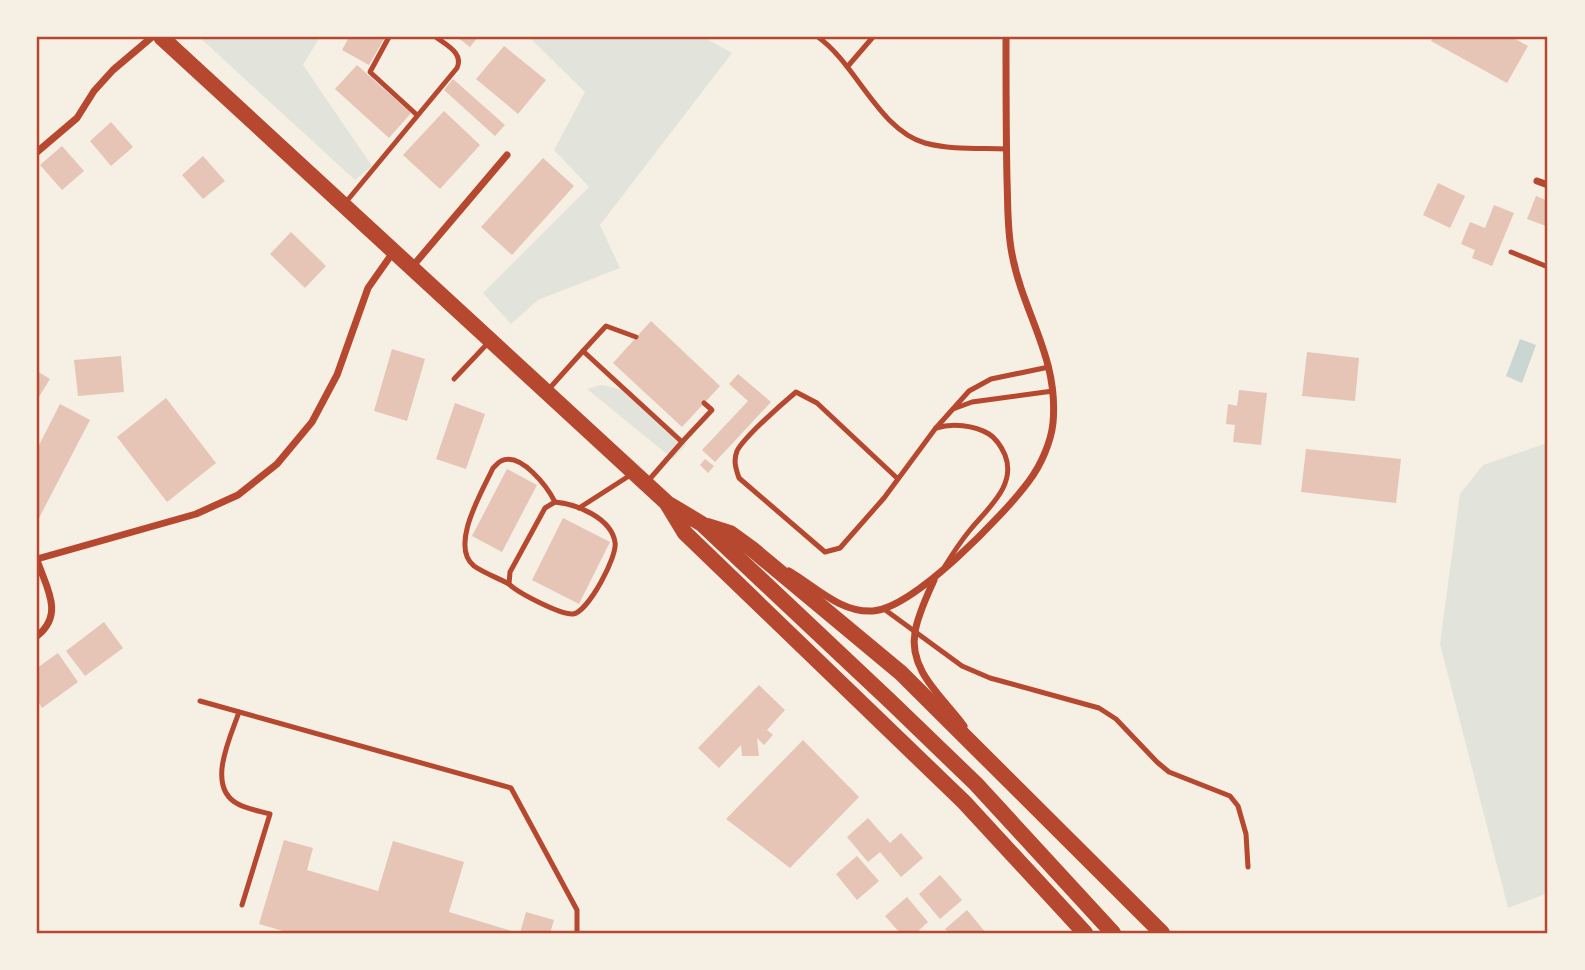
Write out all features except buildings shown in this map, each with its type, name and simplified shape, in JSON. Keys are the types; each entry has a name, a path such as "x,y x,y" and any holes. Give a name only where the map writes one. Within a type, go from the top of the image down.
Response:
{"main road":[{"path":"161,37 667,503 702,524 849,661 975,784 1113,933"},
{"path":"667,503 685,533 964,802 1085,933"},
{"path":"702,524 730,533 901,673 1162,933"}],"street":[{"path":"37,152 77,118 94,91 113,70 152,37"},
{"path":"752,550 853,610 884,610 937,577 1005,510 1031,480 1045,453 1053,427 1053,391 1045,348 1012,254 1006,149 1006,37"},
{"path":"412,267 507,155"},
{"path":"1537,181 1548,185"},
{"path":"37,636 48,627 53,614 52,603 37,559 196,514 238,495 277,464 312,422 337,376 368,288 394,250"},
{"path":"937,577 915,631 917,662 926,679 958,717 989,761"}],"lane":[{"path":"389,37 370,72 417,115"},
{"path":"344,204 460,61 458,56 436,37"},
{"path":"818,37 832,47 894,125 922,142 946,147 1006,149"},
{"path":"848,66 873,37"},
{"path":"1511,252 1548,267"},
{"path":"546,393 606,326 636,337"},
{"path":"454,379 490,340"},
{"path":"583,351 682,442"},
{"path":"898,479 817,403 796,392 777,408 737,451 734,464 739,478 825,552 840,548 884,498 950,410 969,391 991,379 1049,367"},
{"path":"950,410 972,402 1053,391"},
{"path":"579,508 640,478 682,442 712,410 704,403"},
{"path":"935,429 957,426 979,429 993,436 1001,446 1009,466 1002,491 937,577"},
{"path":"509,584 510,572 545,508 555,502 579,508 597,517 612,531 616,545 613,558 585,609 573,614 562,612 515,591 509,584 473,565 465,553 463,538 493,468 501,461 510,460 521,464 537,475 555,502"},
{"path":"884,610 962,666 990,678 1099,708 1116,719 1169,772 1230,796 1238,806 1246,834 1248,867"},
{"path":"200,701 369,746 511,788 577,910 577,933"},
{"path":"239,712 223,758 221,774 225,792 235,803 270,814 242,905"}],"shaded area":[{"path":"199,37 320,37 303,65 372,166 355,180"},
{"path":"529,37 703,37 732,53 600,225 620,268 538,300 511,324 483,293 589,187 554,150 585,92"},
{"path":"1520,339 1536,345 1522,383 1506,376"},
{"path":"601,385 630,391 685,440 686,445 673,459 587,389"},
{"path":"1548,433 1548,893 1508,908 1440,644 1460,494 1483,465 1544,444"}]}
